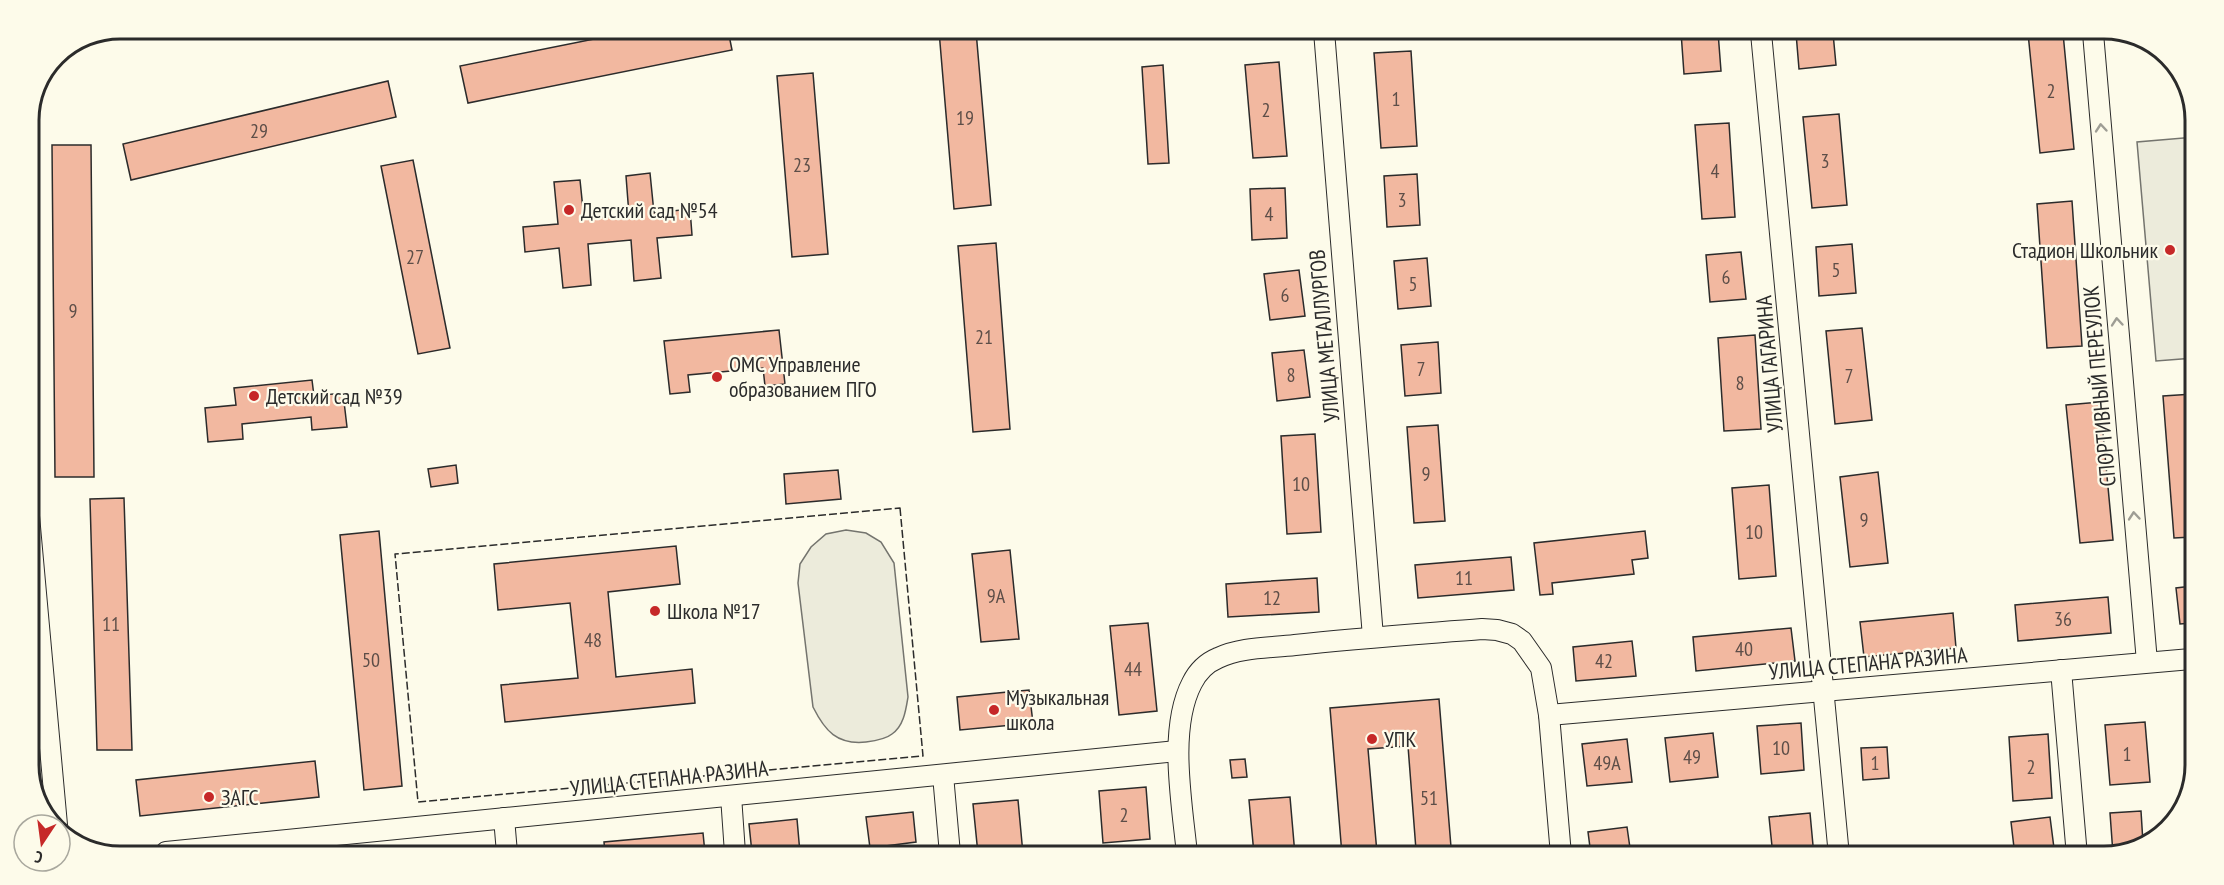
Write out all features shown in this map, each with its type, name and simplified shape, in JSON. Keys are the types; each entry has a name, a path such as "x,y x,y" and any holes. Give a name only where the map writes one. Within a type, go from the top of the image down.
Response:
{"street":[{"name":"УЛИЦА МЕТАЛЛУРГОВ","path":"1325,39 1373,637"},
{"name":"УЛИЦА ГАГАРИНА","path":"1762,39 1838,846"},
{"name":"СПОРТИВНЫЙ ПЕРЕУЛОК","path":"2094,39 2147,662"},
{"path":"39,626 56,813"},
{"path":"1186,846 1178,752 1184,703 1197,675 1209,662 1239,651 1373,637 1482,629 1512,634 1522,641 1541,668 1549,715 1560,846"},
{"name":"УЛИЦА СТЕПАНА РАЗИНА","path":"1549,715 2185,659"},
{"path":"2061,670 2076,846"},
{"name":"УЛИЦА СТЕПАНА РАЗИНА","path":"285,846 504,818 1178,752"},
{"path":"943,775 949,846"},
{"path":"731,796 735,846"},
{"path":"504,818 506,846"}],"shaded area":[{"name":"Стадион Школьник","path":"2185,138 2185,359 2156,361 2137,142"},
{"path":"846,530 866,533 881,542 894,563 908,697 904,717 896,731 889,736 866,742 847,741 833,735 822,723 813,707 798,583 800,564 811,547 826,534"}],"building":[{"path":"594,39 730,39 732,50 468,103 460,66"},
{"path":"940,39 977,39 991,205 954,209"},
{"path":"1682,39 1719,39 1721,71 1684,74"},
{"path":"1796,39 1834,39 1836,65 1799,69"},
{"path":"2029,39 2064,39 2074,149 2040,153"},
{"path":"1411,51 1417,146 1381,148 1374,53"},
{"path":"1279,62 1287,156 1253,158 1245,65"},
{"path":"1163,65 1169,163 1148,164 1142,67"},
{"path":"813,73 828,254 792,257 777,76"},
{"path":"388,81 396,117 131,180 123,144"},
{"path":"1839,114 1847,205 1812,208 1803,117"},
{"path":"1729,123 1735,217 1702,219 1695,125"},
{"path":"52,145 91,145 94,477 55,477"},
{"path":"413,160 450,348 418,354 381,166"},
{"path":"650,173 654,213 690,209 692,235 657,238 661,278 634,281 631,240 588,244 591,285 563,288 559,248 525,252 523,227 558,224 554,182 580,180 584,219 629,215 626,176"},
{"path":"1417,174 1420,225 1387,227 1384,176"},
{"path":"1285,188 1287,238 1252,240 1250,189"},
{"path":"2072,201 2082,346 2047,348 2037,204"},
{"path":"996,243 1010,429 973,432 958,246"},
{"path":"1852,244 1856,293 1819,296 1816,247"},
{"path":"1741,252 1746,299 1710,302 1706,255"},
{"path":"1427,258 1431,306 1398,309 1394,261"},
{"path":"1299,270 1305,316 1270,320 1264,274"},
{"path":"1862,328 1872,420 1835,424 1826,331"},
{"path":"779,330 785,384 765,386 763,368 688,375 690,392 670,394 664,341"},
{"path":"1755,335 1761,429 1724,431 1718,338"},
{"path":"1438,342 1441,393 1405,396 1401,345"},
{"path":"1304,350 1310,397 1277,401 1272,353"},
{"path":"312,380 314,396 343,393 347,427 312,430 311,417 242,424 243,439 208,442 205,408 236,405 234,388"},
{"path":"2185,395 2185,537 2174,538 2163,396"},
{"path":"2100,402 2113,540 2080,543 2066,405"},
{"path":"1438,425 1445,521 1414,523 1407,427"},
{"path":"1315,434 1321,532 1287,534 1281,436"},
{"path":"456,465 458,483 431,487 428,469"},
{"path":"838,470 841,499 786,504 784,474"},
{"path":"1878,472 1888,563 1850,567 1840,477"},
{"path":"1769,485 1776,576 1739,579 1732,488"},
{"path":"124,498 132,750 97,750 90,499"},
{"path":"379,531 402,786 364,790 340,535"},
{"path":"1645,531 1648,558 1632,560 1634,574 1552,583 1553,594 1540,595 1534,543"},
{"path":"676,546 680,584 608,592 616,677 692,669 695,703 505,722 501,685 578,678 570,603 498,610 494,564"},
{"path":"1010,550 1019,639 981,642 972,554"},
{"path":"1511,557 1514,590 1418,598 1415,565"},
{"path":"1317,578 1319,612 1228,617 1226,584"},
{"path":"2185,587 2185,624 2180,624 2176,588"},
{"path":"2108,597 2111,633 2018,641 2015,605"},
{"path":"1953,613 1956,648 1864,657 1860,622"},
{"path":"1148,623 1157,711 1119,715 1110,626"},
{"path":"1791,628 1795,661 1696,671 1693,637"},
{"path":"1632,641 1636,676 1576,681 1573,647"},
{"path":"1029,690 1033,723 960,730 957,697"},
{"path":"1439,699 1451,846 1416,846 1408,746 1368,749 1376,846 1341,846 1330,708"},
{"path":"2145,722 2150,782 2110,785 2105,725"},
{"path":"1801,723 1804,770 1761,774 1757,726"},
{"path":"1713,733 1718,777 1670,782 1665,738"},
{"path":"2048,734 2052,798 2013,801 2009,737"},
{"path":"1627,739 1632,782 1587,786 1582,744"},
{"path":"1887,747 1889,778 1863,780 1861,748"},
{"path":"1245,759 1247,777 1232,778 1230,760"},
{"path":"315,761 319,797 140,816 136,780"},
{"path":"1146,787 1150,839 1103,843 1099,791"},
{"path":"1290,797 1294,846 1253,846 1249,800"},
{"path":"1018,800 1022,846 977,846 973,804"},
{"path":"2141,811 2143,836 2130,842 2112,845 2110,813"},
{"path":"913,812 916,842 870,846 866,817"},
{"path":"1810,813 1813,846 1772,846 1769,817"},
{"path":"2050,817 2054,846 2014,846 2011,822"},
{"path":"797,819 799,846 751,846 749,824"},
{"path":"1627,827 1630,846 1590,846 1588,832"},
{"path":"703,833 704,846 604,846 604,842"}],"fence":[{"path":"900,508 923,756 418,802 395,554 900,508"}],"place":[{"name":"Детский сад №54","path":"569,210"},
{"name":"Стадион Школьник","path":"2170,250"},
{"name":"ОМС Управление образованием ПГО","path":"717,377"},
{"name":"Детский сад №39","path":"254,396"},
{"name":"Школа №17","path":"655,611"},
{"name":"Музыкальная школа","path":"994,710"},
{"name":"УПК","path":"1372,739"},
{"name":"ЗАГС","path":"209,797"}]}
